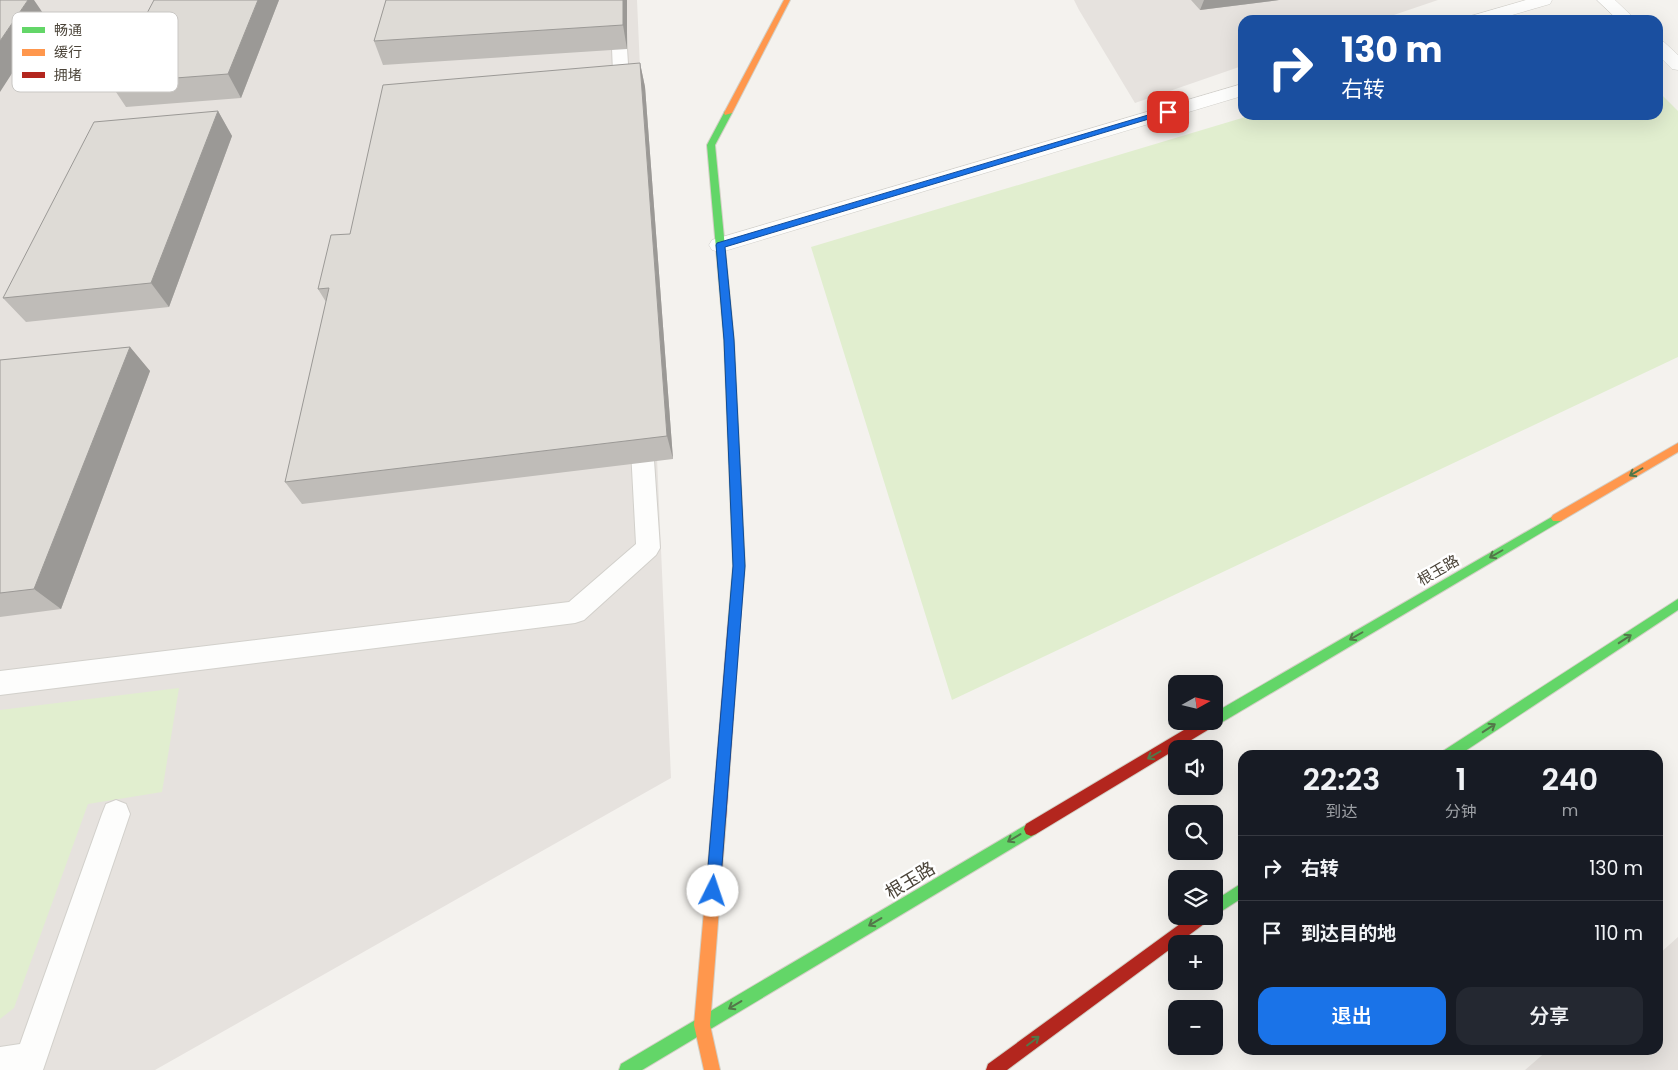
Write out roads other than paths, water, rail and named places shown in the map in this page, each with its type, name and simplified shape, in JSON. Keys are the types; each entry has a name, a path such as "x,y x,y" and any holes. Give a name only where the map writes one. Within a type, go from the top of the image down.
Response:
{"main road":[{"path":"712,1070 702,1025 739,566 729,340 711,145 787,0"},
{"name":"根玉路","path":"1223,714 1678,447"},
{"path":"1456,750 1678,604"},
{"name":"根玉路","path":"627,1070 1195,730"},
{"path":"1223,903 1238,893"},
{"path":"994,1070 1190,925"}],"street":[{"path":"1494,15 1544,0"},
{"path":"1605,0 1622,15"},
{"path":"1663,51 1678,65"},
{"path":"720,245 1238,91"}],"lane":[{"path":"617,0 624,120"},
{"path":"0,683 575,612 648,548 640,409"},
{"path":"0,1064 31,1059 116,814"}]}
